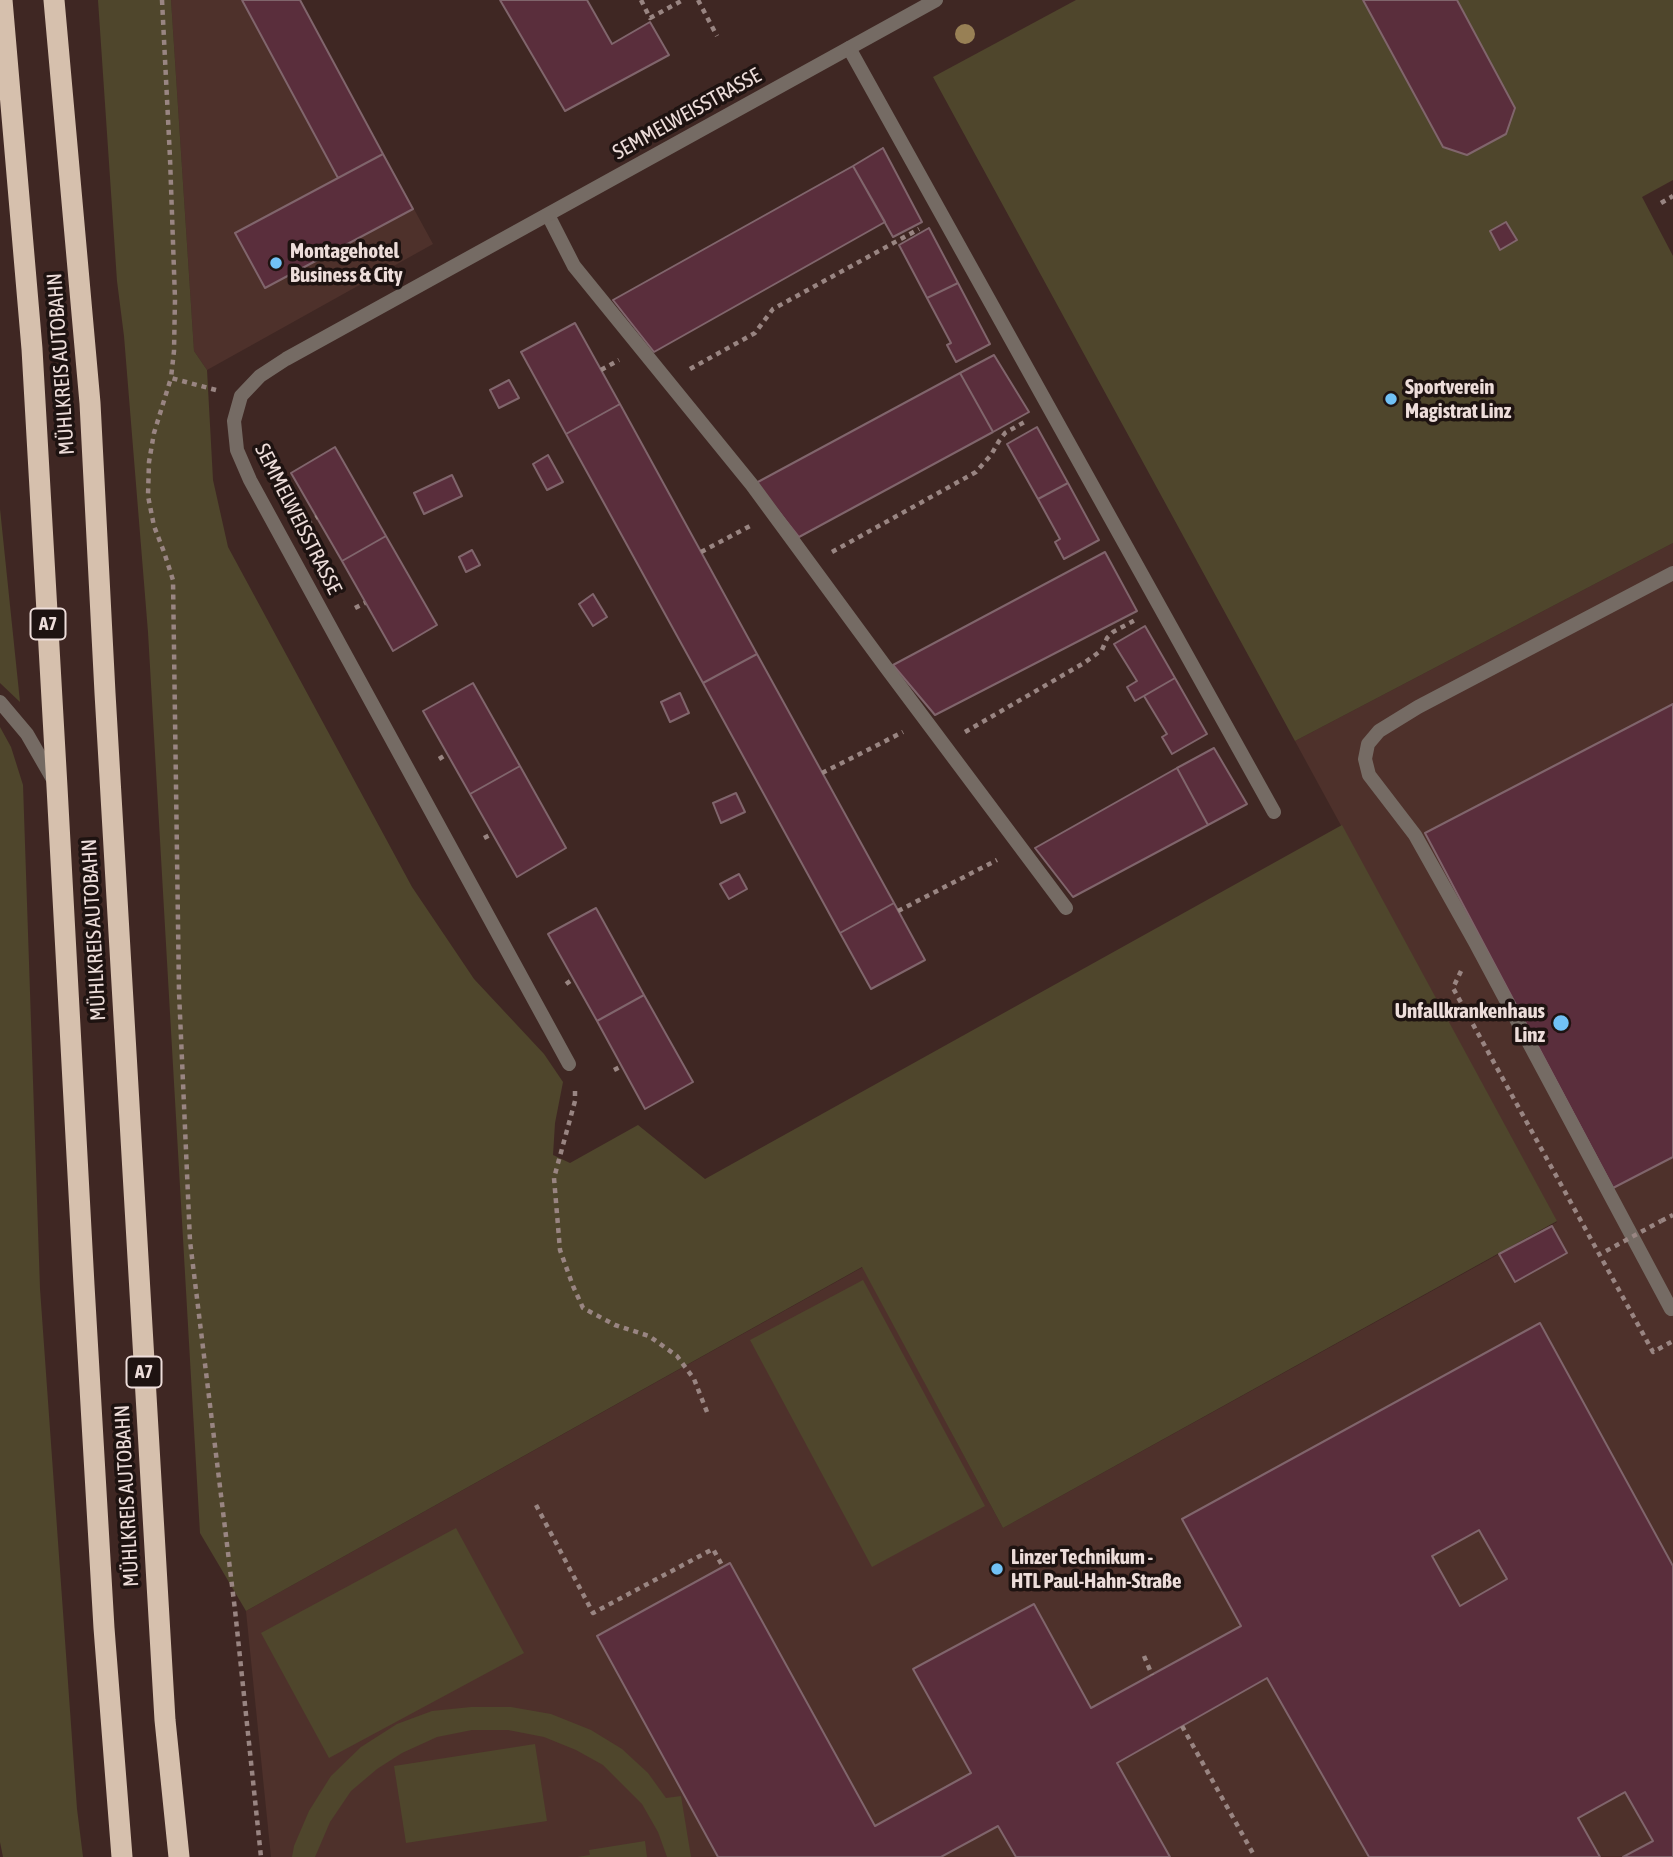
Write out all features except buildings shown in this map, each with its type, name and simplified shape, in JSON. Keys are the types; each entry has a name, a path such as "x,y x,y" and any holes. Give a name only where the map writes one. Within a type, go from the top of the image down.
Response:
{"highway":[{"name":"MÜHLKREIS AUTOBAHN","path":"2,0 16,144 33,376 104,1628 121,1857"},
{"name":"MÜHLKREIS AUTOBAHN","path":"54,0 90,404 163,1693 179,1857"},
{"path":"0,104 16,144"}],"street":[{"name":"SEMMELWEISSTRASSE","path":"569,1064 250,480 237,450 234,421 241,396 260,376 286,359 936,0"},
{"path":"849,48 1274,812"},
{"path":"548,215 574,266 752,485 1066,908"},
{"path":"1673,573 1418,707 1379,731 1368,744 1365,759 1368,775 1415,835 1671,1309 1673,1308"},
{"path":"0,702 27,734 57,787"}],"path":[{"path":"162,0 175,299 174,351 171,378 153,433 148,496 154,526 173,580 179,992 190,1241 235,1610 261,1857"},
{"path":"640,0 650,18 683,0"},
{"path":"698,0 717,36"},
{"path":"1661,202 1673,196"},
{"path":"668,382 755,333 773,309 943,216"},
{"path":"171,378 241,396"},
{"path":"810,564 976,472 1005,433 1050,408"},
{"path":"701,552 773,514"},
{"path":"307,523 317,517"},
{"path":"355,608 365,603"},
{"path":"943,744 1084,663 1102,650 1113,632 1160,607"},
{"path":"822,773 925,720"},
{"path":"439,759 447,754"},
{"path":"484,838 492,834"},
{"path":"898,911 1021,848"},
{"path":"1475,942 1453,988 1653,1352 1673,1341"},
{"path":"566,984 573,979"},
{"path":"569,1064 575,1079 575,1101 554,1178 560,1250 573,1286 583,1308 615,1325 649,1336 677,1356 694,1379 707,1412"},
{"path":"614,1070 622,1066"},
{"path":"1598,1255 1673,1215"},
{"path":"536,1505 593,1613 713,1549 723,1567"},
{"path":"1144,1657 1152,1675"},
{"path":"1182,1726 1255,1857"}],"shaded area":[{"path":"98,0 171,0 194,351 207,370 213,480 228,547 412,887 474,979 544,1054 563,1082 555,1123 553,1155 570,1163 638,1125 705,1179 1342,825 1557,1221 1003,1528 862,1267 246,1611 200,1533 148,632 124,336 117,281"},
{"path":"171,0 300,0 433,244 207,370 194,351"},
{"name":"Sportverein Magistrat Linz","path":"1076,0 1673,0 1673,180 1642,197 1673,256 1673,543 1295,741 933,77"},
{"path":"0,509 20,702 0,683"},
{"name":"Linzer Technikum - HTL Paul-Hahn-Straße","path":"1673,543 1673,1857 271,1857 246,1611 863,1267 1003,1528 1557,1222 1295,741"},
{"path":"0,727 11,747 23,785 40,1289 77,1809 83,1857 3,1857 0,1842"},
{"path":"863,1280 985,1506 872,1567 750,1340"},
{"path":"456,1528 524,1653 329,1758 261,1633"},
{"path":"511,1707 551,1714 591,1730 622,1749 648,1773 666,1798 681,1796 691,1857 667,1857 658,1832 642,1804 603,1765 544,1737 508,1730 472,1730 437,1737 402,1753 377,1769 351,1791 330,1822 315,1857 292,1857 309,1811 331,1776 361,1747 397,1724 432,1711"},
{"path":"535,1744 547,1821 406,1843 394,1766"},
{"path":"645,1841 647,1857 577,1857 590,1855 589,1850"}],"place":[{"name":"Montagehotel Business & City","path":"276,263"},
{"name":"Sportverein Magistrat Linz","path":"1391,399"},
{"name":"Unfallkrankenhaus Linz","path":"1561,1023"},
{"name":"Linzer Technikum - HTL Paul-Hahn-Straße","path":"997,1569"}]}
